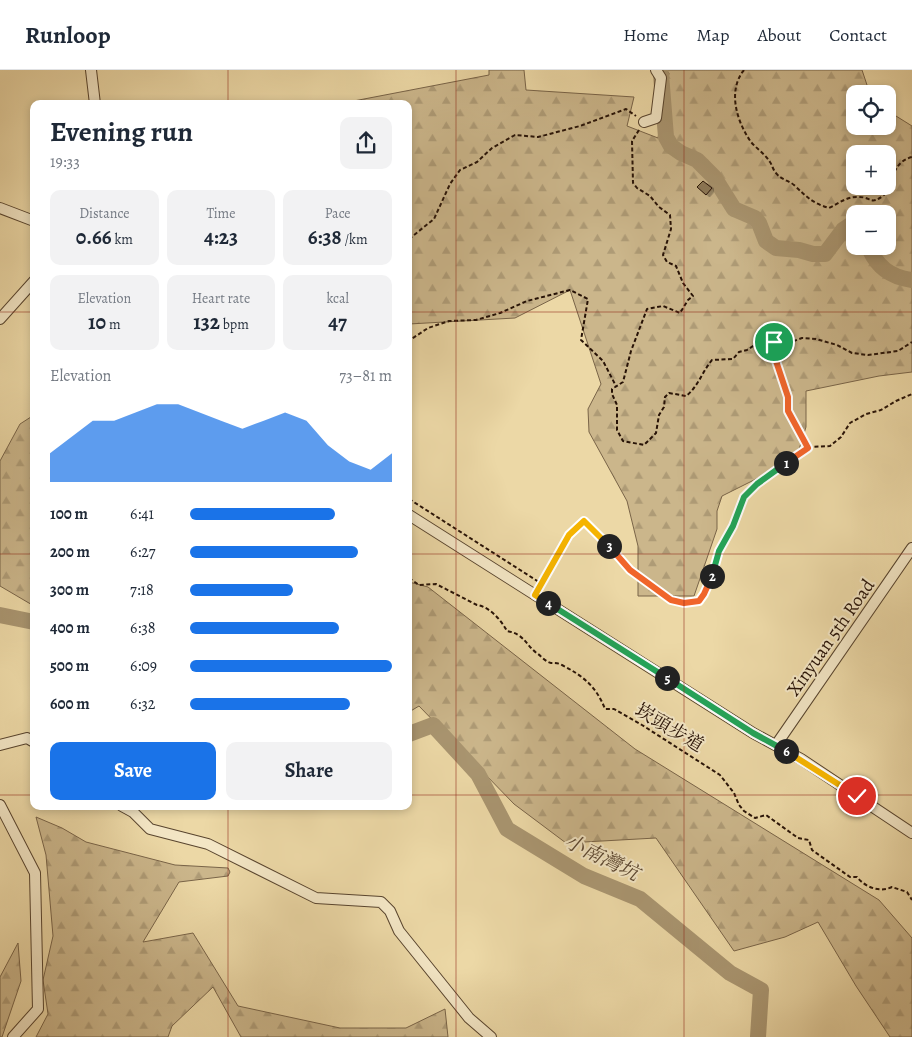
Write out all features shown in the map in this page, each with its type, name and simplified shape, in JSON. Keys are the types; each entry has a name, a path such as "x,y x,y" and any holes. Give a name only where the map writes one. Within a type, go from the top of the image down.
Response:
{"street":[{"path":"91,70 95,100"},
{"path":"644,122 656,118 660,78 656,70"},
{"path":"0,208 30,219"},
{"path":"0,319 30,285"},
{"path":"412,517 753,733 801,759 912,834"},
{"name":"Xinyuan 5th Road","path":"776,745 912,548"},
{"path":"0,745 27,738 30,740"},
{"path":"0,805 35,874 38,1009 13,1037"},
{"path":"129,810 150,829 208,844 316,898 381,902 390,910 399,931 469,1018 490,1037"}],"path":[{"path":"744,70 738,81 736,113 751,142 771,163 774,171 784,180 818,205 830,208 844,199 860,196 869,201 877,201 884,195"},
{"path":"412,237 434,219 450,184 460,170 477,162 492,148 515,135 538,137 580,126 626,109 644,122 632,141 632,183 650,196 659,207 670,215 671,229 663,255 667,262 676,266 683,283 693,296 688,300 680,314 663,306 647,309 631,351 623,382 612,389 617,405 617,430 623,441 644,445 656,433 659,415 664,407 665,397 669,393 686,396 693,391 704,369 712,360 733,359 739,352 747,350 761,341 791,342 802,338 816,339 837,345 852,353 868,355 898,352 912,342"},
{"path":"896,167 904,159 912,157"},
{"path":"412,339 428,328 449,321 476,320 500,313 527,301 570,290 588,299 581,340 603,361 616,386"},
{"path":"774,342 774,355 788,397 788,411 808,448"},
{"path":"535,595 569,535 584,521 630,570 671,600 684,603 699,601 704,594 719,551 733,526 744,497 757,484 808,448 830,446 841,437 850,422 866,414 881,410 896,400 912,394"},
{"path":"412,500 542,584"},
{"name":"崁頭步道","path":"412,580 419,585 436,584 477,605 484,606 502,622 507,631 514,632 526,640 535,653 549,662 560,663 588,680 605,709 614,709 720,775 734,793 744,811 755,818 766,815 798,838 809,840 812,850 850,877 857,878 865,886 886,890 892,887 907,892 912,900"}],"green space":[{"path":"489,70 524,70 526,90 634,97 627,126 658,138 669,73 665,70 862,70 867,85 846,85 846,135 896,135 896,116 912,126 912,372 879,376 806,391 806,427 796,459 722,496 717,511 717,529 694,596 638,596 638,546 627,501 589,432 588,409 601,384 570,290 515,318 412,324 412,100 359,100 489,75"},
{"path":"30,418 30,604 0,586 0,461 20,424"},
{"path":"412,583 428,587 635,749 879,900 912,938 912,1037 890,1037 856,986 818,922 785,937 734,951 656,838 566,843 514,804 419,706 412,710"},
{"path":"36,817 62,828 86,842 175,865 228,868 230,872 228,876 179,882 143,942 193,933 238,1006 340,1028 406,1028 445,1009 448,1037 241,1037 213,987 172,1026 168,1037 36,1037 48,1014 43,980 53,936 46,855"},
{"path":"18,943 21,981 2,1037 0,1037 0,977"}],"building":[{"path":"703,181 712,188 706,195 697,187"}],"waterway":[{"path":"661,74 666,137 671,146 697,160 714,177 734,209 755,218 766,241 776,248 825,254 846,228"},
{"path":"873,255 885,270 904,279 912,280"},
{"name":"小南灣坑","path":"0,615 30,621"},
{"name":"小南灣坑","path":"412,733 433,725 478,774 507,829 584,876 640,899 730,973 761,990 758,1037"}],"route":[{"path":"774,342 774,355 788,397 788,411 808,448 757,484 744,497 733,526 719,551 704,594 699,601 684,603 671,600 630,570 584,521 569,535 535,595 753,733 801,759 857,796"}]}
